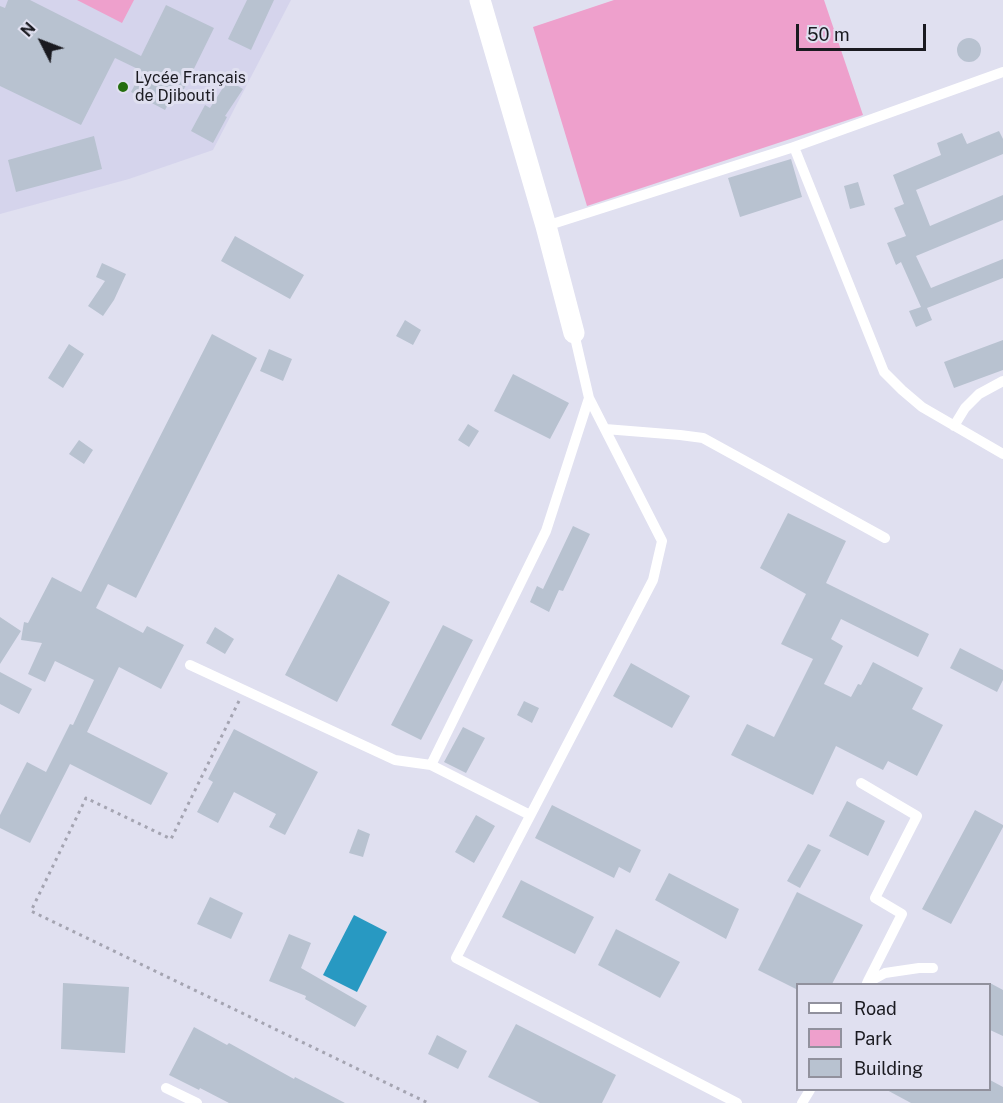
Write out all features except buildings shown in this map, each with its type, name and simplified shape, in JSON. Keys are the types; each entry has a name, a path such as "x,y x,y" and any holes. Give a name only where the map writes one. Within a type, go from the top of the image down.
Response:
{"street":[{"path":"480,0 546,226 574,333"}],"lane":[{"path":"546,226 794,147 1003,72"},
{"path":"794,147 884,372 922,407 1003,454"},
{"path":"574,333 589,398 662,541 653,580 456,958 737,1103"},
{"path":"954,426 964,408 979,394 1003,381"},
{"path":"431,765 546,531 589,398"},
{"path":"605,429 703,438 885,538"},
{"path":"190,665 395,760 431,765 530,815"},
{"path":"861,783 916,816 875,898 902,914 867,983"},
{"path":"867,983 885,973 933,968"},
{"path":"166,1088 197,1103"}],"path":[{"path":"244,691 171,839 86,798 31,911 428,1103"}],"shaded area":[{"name":"Lycée Français de Djibouti","path":"0,0 291,0 213,150 129,179 0,214"}],"green space":[{"path":"77,0 134,0 122,23"},
{"path":"614,0 824,0 863,115 587,206 533,27"}],"water":[{"path":"354,915 387,932 357,992 323,975"}],"place":[{"name":"Lycée Français de Djibouti","path":"123,87"}]}
